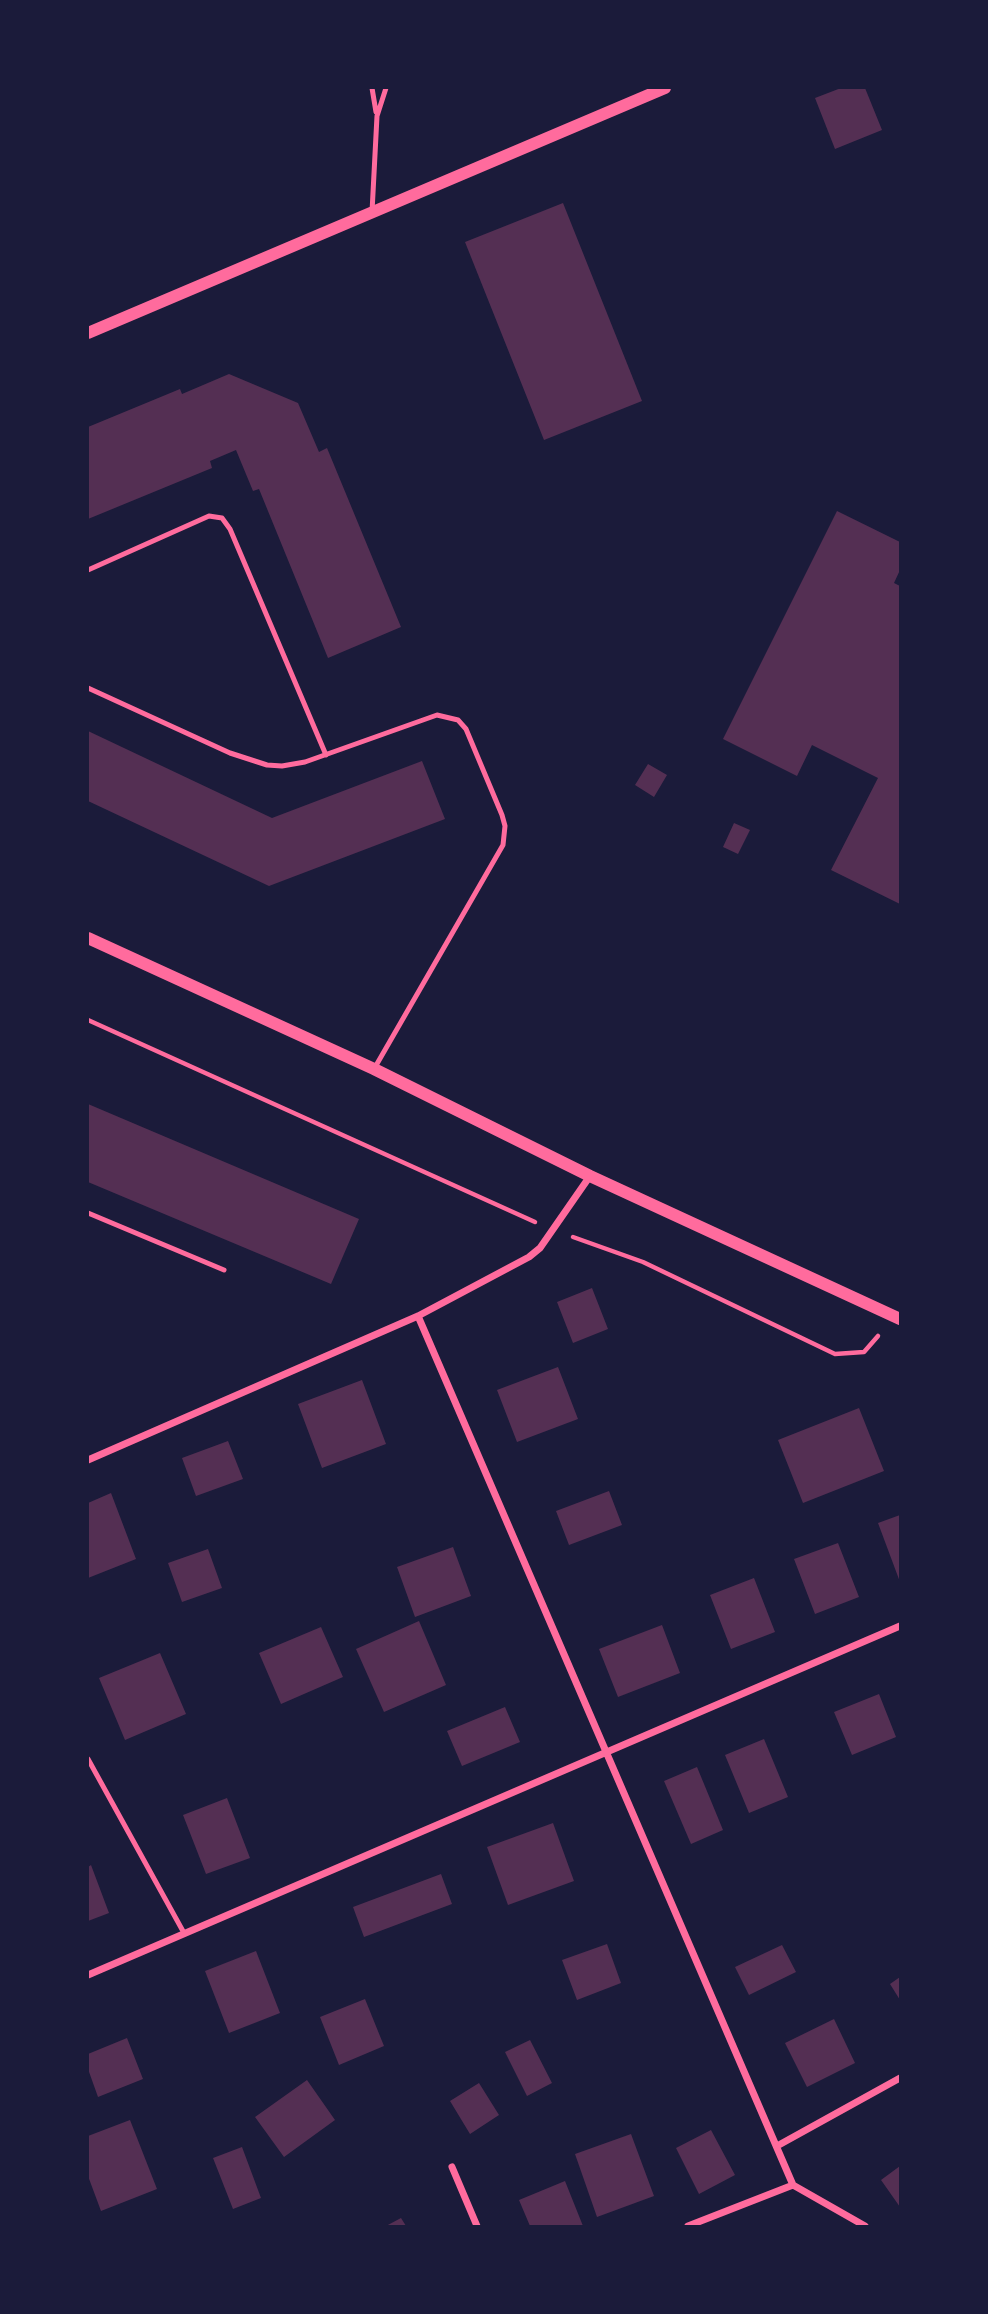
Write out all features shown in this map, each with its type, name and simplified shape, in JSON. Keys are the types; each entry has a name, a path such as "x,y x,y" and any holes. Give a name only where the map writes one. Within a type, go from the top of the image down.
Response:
{"street":[{"path":"88,333 665,88"},
{"path":"88,937 374,1069 590,1176 897,1318"},
{"path":"88,1460 418,1316 529,1257 554,1230 590,1176"},
{"path":"418,1316 793,2185 865,2227"},
{"path":"88,1975 901,1626"},
{"path":"777,2146 901,2078"},
{"path":"452,2167 477,2227"},
{"path":"688,2227 793,2185"}],"lane":[{"path":"372,88 377,116 372,212"},
{"path":"377,116 386,88"},
{"path":"88,570 209,516 222,518 230,529 326,755"},
{"path":"88,688 230,753 254,762 282,766 305,762 437,715 458,720 466,729 505,826 503,845 374,1069"},
{"path":"88,1213 224,1270"},
{"path":"88,1759 184,1933"}],"path":[{"path":"88,1020 554,1230 643,1262 835,1354 864,1352 897,1318"}],"building":[{"path":"841,88 865,88 882,130 835,149 815,98"},
{"path":"563,203 642,401 544,440 465,242"},
{"path":"229,374 298,403 319,452 327,448 401,627 328,658 259,489 253,491 236,450 210,461 212,468 88,519 88,427 180,389 182,394"},
{"path":"837,511 900,542 900,570 894,583 900,586 900,904 831,870 878,778 812,745 797,776 723,739"},
{"path":"88,731 272,818 422,761 445,819 269,886 88,801"},
{"path":"648,764 667,775 654,797 635,785"},
{"path":"734,823 750,830 738,854 723,847"},
{"path":"88,1104 359,1219 331,1284 88,1182"},
{"path":"592,1288 608,1329 573,1343 557,1302"},
{"path":"558,1367 578,1419 517,1442 497,1390"},
{"path":"362,1380 386,1444 322,1468 298,1404"},
{"path":"859,1408 884,1471 803,1503 778,1440"},
{"path":"228,1441 243,1479 196,1496 182,1458"},
{"path":"609,1491 622,1525 569,1545 556,1511"},
{"path":"111,1493 136,1559 88,1578 88,1503"},
{"path":"900,1515 900,1582 878,1523"},
{"path":"838,1543 859,1597 815,1614 794,1559"},
{"path":"453,1547 471,1596 415,1617 397,1567"},
{"path":"208,1549 222,1588 182,1602 168,1563"},
{"path":"754,1578 775,1632 731,1649 710,1595"},
{"path":"419,1621 446,1685 384,1712 356,1649"},
{"path":"662,1625 680,1673 618,1697 599,1649"},
{"path":"321,1627 343,1677 281,1704 259,1653"},
{"path":"160,1653 186,1714 125,1740 99,1678"},
{"path":"879,1694 896,1737 852,1755 834,1712"},
{"path":"505,1707 520,1742 462,1766 447,1731"},
{"path":"764,1739 788,1797 749,1813 725,1755"},
{"path":"697,1767 723,1830 691,1844 664,1781"},
{"path":"227,1798 250,1858 206,1874 183,1815"},
{"path":"553,1823 574,1881 508,1905 487,1847"},
{"path":"91,1865 109,1913 88,1921 88,1867"},
{"path":"441,1874 452,1904 364,1937 353,1907"},
{"path":"607,1944 621,1983 577,2000 562,1960"},
{"path":"782,1945 796,1972 749,1995 735,1967"},
{"path":"256,1951 280,2013 229,2033 205,1971"},
{"path":"900,1977 900,2000 890,1984"},
{"path":"365,1999 384,2046 339,2065 320,2017"},
{"path":"834,2019 855,2063 807,2087 785,2043"},
{"path":"127,2038 143,2079 98,2097 88,2069 88,2054"},
{"path":"530,2040 552,2083 527,2096 505,2052"},
{"path":"307,2080 335,2120 284,2157 255,2117"},
{"path":"479,2083 499,2115 470,2134 450,2101"},
{"path":"130,2120 157,2189 101,2211 88,2176 88,2136"},
{"path":"711,2130 735,2175 699,2194 676,2148"},
{"path":"631,2134 654,2196 597,2217 575,2154"},
{"path":"242,2147 261,2198 233,2209 213,2158"},
{"path":"900,2166 900,2207 881,2180"},
{"path":"565,2181 583,2226 530,2226 519,2200"},
{"path":"401,2218 406,2226 386,2226"}]}
